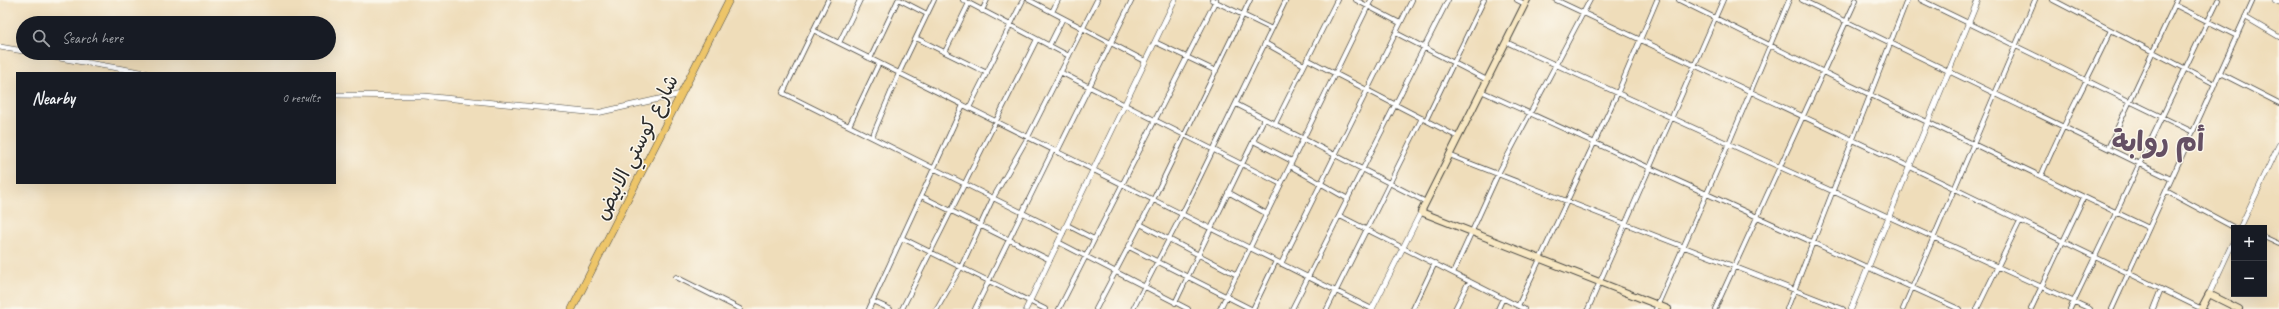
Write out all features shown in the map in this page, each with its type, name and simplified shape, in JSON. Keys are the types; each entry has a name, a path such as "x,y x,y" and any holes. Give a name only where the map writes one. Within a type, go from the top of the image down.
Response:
{"highway":[{"name":"شارع كوستي الابيض","path":"572,309 729,0"}],"main road":[{"path":"1526,2 1421,212 1539,258 1657,307 1668,309"},
{"path":"2201,309 2209,294 2239,309"}],"street":[{"path":"828,0 783,93 1063,233"},
{"path":"839,43 860,0"},
{"path":"870,58 899,0 927,14"},
{"path":"872,137 899,73 934,0"},
{"path":"963,0 1069,56"},
{"path":"982,11 987,0"},
{"path":"969,108 1023,0"},
{"path":"1029,0 1146,61"},
{"path":"1052,12 1058,0"},
{"path":"937,309 961,267 993,198 1028,137 1097,0"},
{"path":"976,309 1023,212 1112,43 1132,0"},
{"path":"1026,309 1174,0"},
{"path":"1058,309 1214,0 1272,29"},
{"path":"1096,309 1153,200 1250,0"},
{"path":"1133,309 1182,214 1286,0"},
{"path":"1275,124 1337,0"},
{"path":"1356,0 1400,23"},
{"path":"1220,309 1251,248 1302,138 1371,0"},
{"path":"1281,264 1412,0"},
{"path":"1292,309 1448,0"},
{"path":"1327,309 1454,63 1484,0"},
{"path":"1517,0 1526,2"},
{"path":"1556,0 1908,166 2201,309"},
{"path":"1453,273 1498,174 1528,113 1590,0"},
{"path":"1518,306 1539,258 1618,92 1639,39 1657,0"},
{"path":"1679,0 1823,72 1927,120 2149,228"},
{"path":"1588,309 1601,283 1723,0"},
{"path":"1657,307 1729,143 1789,0"},
{"path":"1802,0 2171,179"},
{"path":"1715,309 1758,218 1856,0"},
{"path":"1787,309 1811,242 1871,95 1907,0"},
{"path":"1921,0 2015,47 2193,132"},
{"path":"1851,309 1947,71 1978,0"},
{"path":"1903,309 2035,0"},
{"path":"2053,0 2215,84"},
{"path":"2108,148 2177,0"},
{"path":"2070,309 2141,164 2218,0"},
{"path":"2112,309 2253,0"},
{"path":"2275,0 2279,2"},
{"path":"945,52 969,3"},
{"path":"2175,6 2237,36"},
{"path":"2245,17 2279,37"},
{"path":"1049,46 1063,18"},
{"path":"813,30 1372,309 1421,212"},
{"path":"2041,176 2062,126 2087,81 2111,30"},
{"path":"1396,32 1487,80"},
{"path":"916,38 987,73"},
{"path":"902,309 1037,39"},
{"path":"1154,42 1216,71"},
{"path":"1506,42 1833,190 2090,309"},
{"path":"1265,43 1304,65"},
{"path":"0,47 16,50"},
{"path":"1307,59 1458,137"},
{"path":"71,60 140,72"},
{"path":"849,126 879,63"},
{"path":"1060,72 1154,121 1281,184"},
{"path":"2220,73 2279,103"},
{"path":"1481,92 1959,309"},
{"path":"336,95 424,96 597,113 681,94"},
{"path":"1236,104 1426,202"},
{"path":"869,309 963,105"},
{"path":"1175,303 1197,254 1264,119"},
{"path":"1253,141 1291,163 1321,184 1348,199"},
{"path":"2243,225 2279,145"},
{"path":"1449,155 1843,309"},
{"path":"2166,191 2231,226"},
{"path":"1228,192 1267,214"},
{"path":"921,196 1050,260"},
{"path":"2031,309 2084,197"},
{"path":"1340,216 1524,309"},
{"path":"1977,309 2020,221"},
{"path":"1140,224 1237,275"},
{"path":"1067,225 1094,239"},
{"path":"902,238 1045,309"},
{"path":"2267,238 2279,244"},
{"path":"1058,242 1185,308"},
{"path":"2209,294 2231,246"},
{"path":"1128,247 1157,263 1252,309 1276,261"},
{"path":"1413,309 1435,264"},
{"path":"676,277 740,309"},
{"path":"1455,309 1469,281"},
{"path":"2153,309 2161,289"},
{"path":"1498,309 1503,298"},
{"path":"872,301 890,309"}],"district":[{"name":"أم روابة","path":"2158,141"}]}
